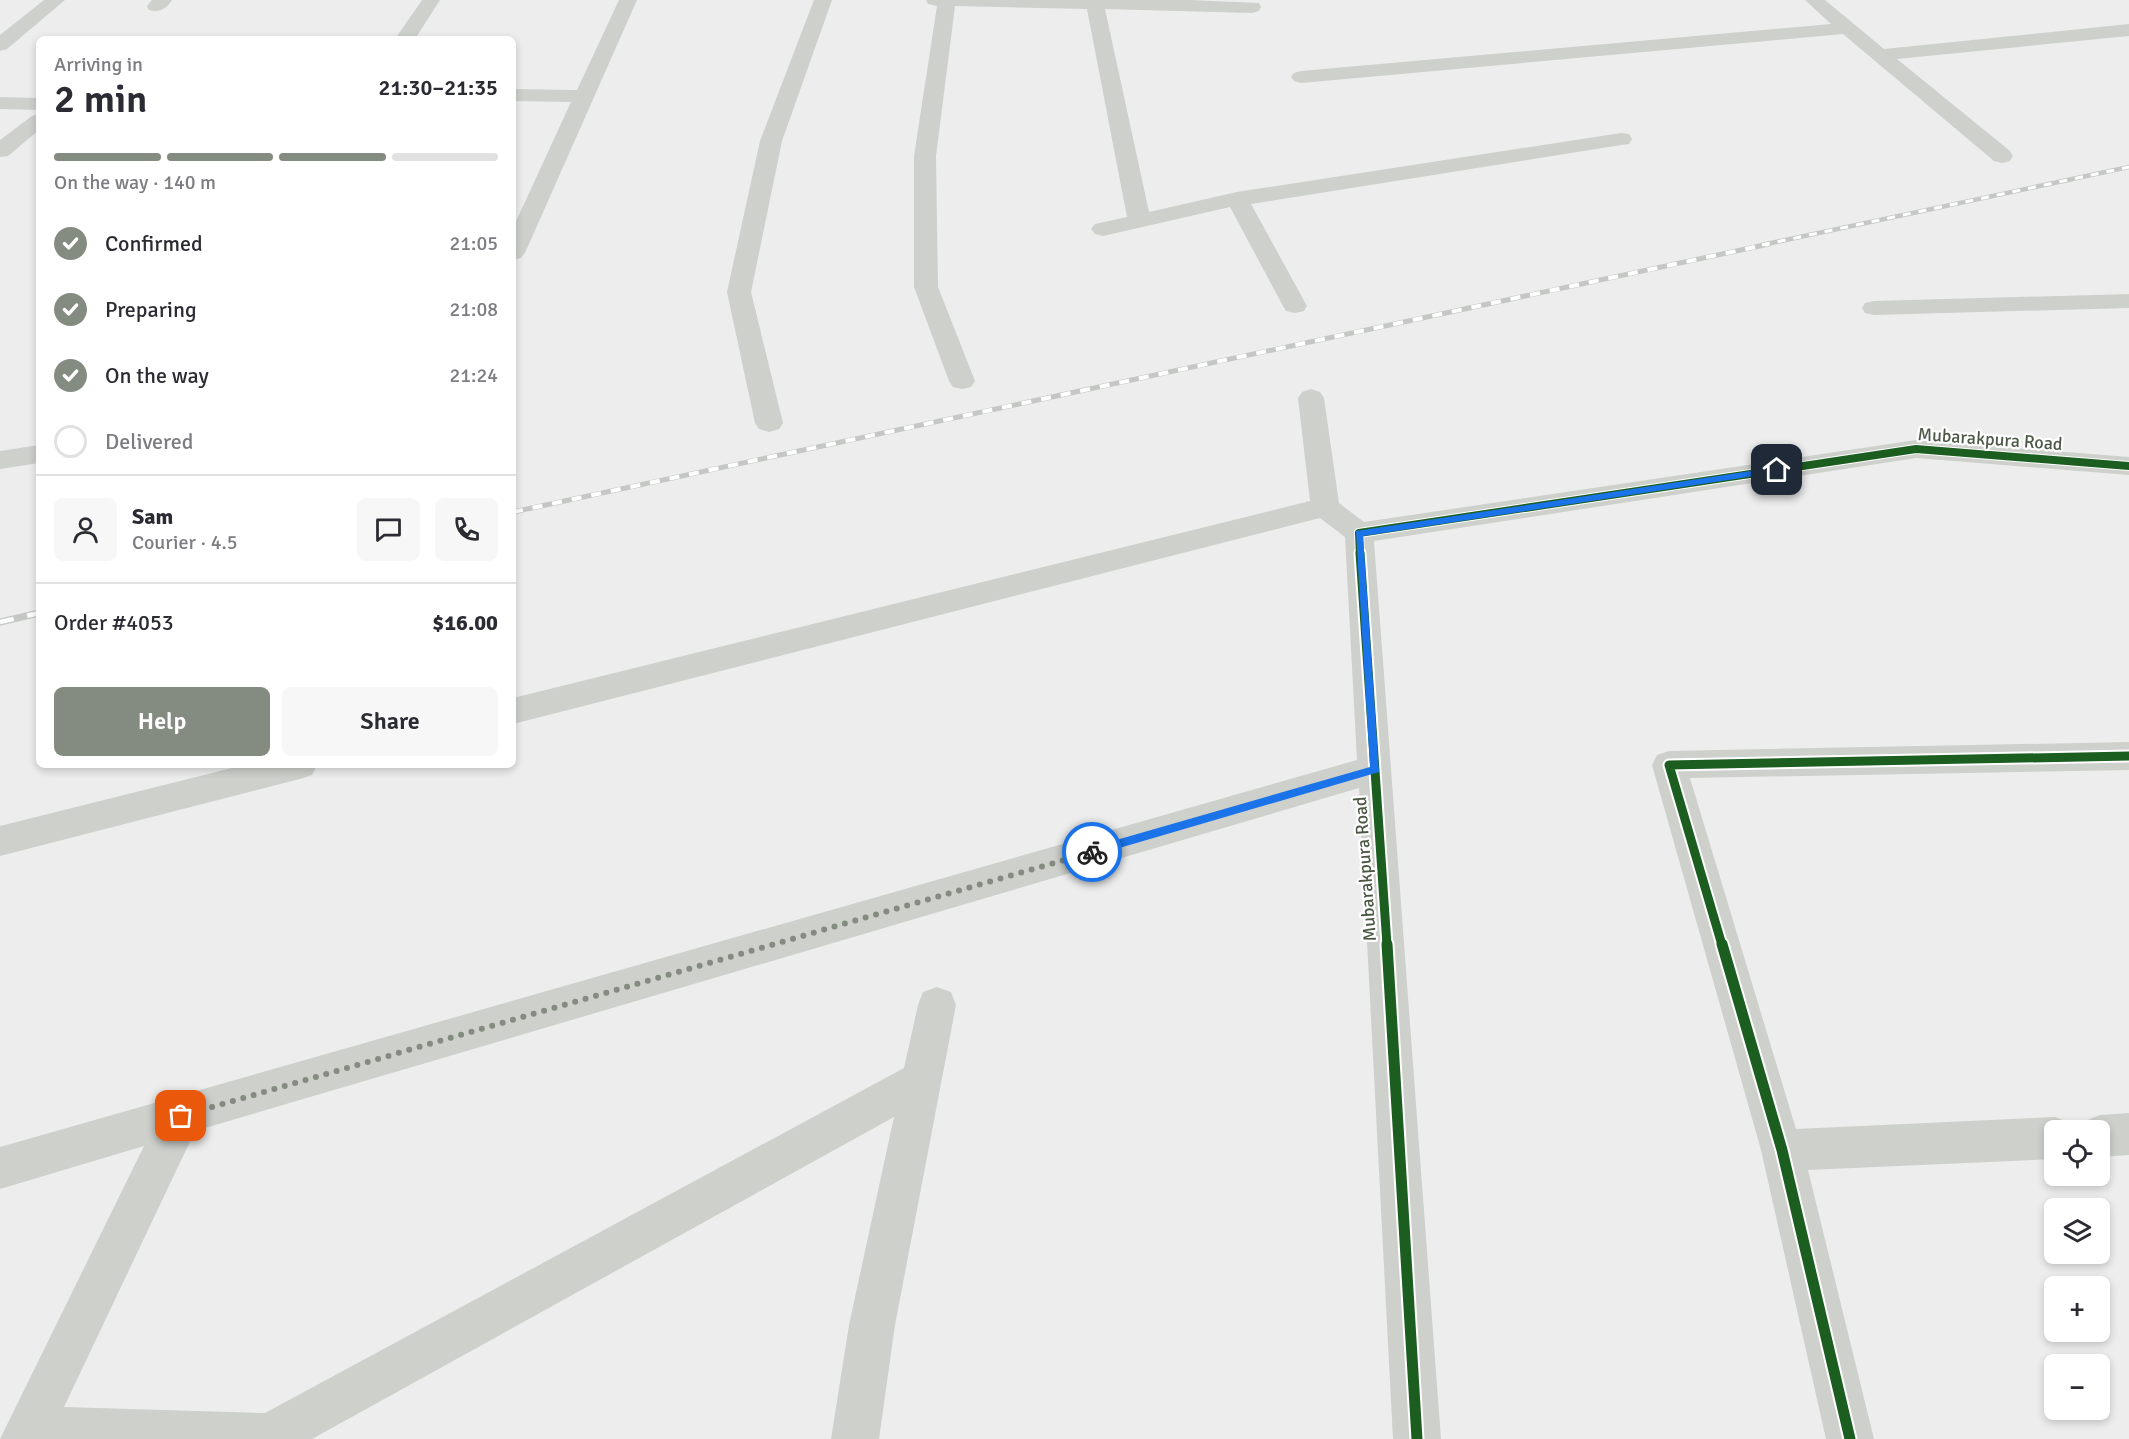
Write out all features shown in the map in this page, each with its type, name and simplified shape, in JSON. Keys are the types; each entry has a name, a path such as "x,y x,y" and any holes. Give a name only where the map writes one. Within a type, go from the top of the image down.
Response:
{"street":[{"path":"0,45 56,0"},
{"path":"407,36 430,0"},
{"path":"516,246 628,0"},
{"path":"769,423 739,292 771,141 823,0"},
{"path":"935,0 1252,7"},
{"path":"947,0 925,156 926,287 962,381"},
{"path":"1814,0 2002,156"},
{"path":"1095,4 1139,220"},
{"path":"1301,77 1846,28"},
{"path":"1879,56 2129,30"},
{"path":"516,95 585,96"},
{"path":"0,103 36,104"},
{"path":"0,151 36,122"},
{"path":"1103,229 1237,199 1622,139"},
{"path":"1237,199 1295,306"},
{"path":"1874,308 2129,302"},
{"path":"1311,398 1324,507 1359,533"},
{"name":"Mubarakpura Road","path":"1417,1439 1359,533 1916,449 2129,466"},
{"path":"0,460 36,454"},
{"path":"516,710 1324,507"},
{"path":"1850,1439 1782,1150 1669,765 2129,756"},
{"path":"0,841 288,768"},
{"path":"0,1168 1375,769"},
{"path":"855,1439 872,1325 937,1005"},
{"path":"181,1116 27,1434 269,1437 922,1080"},
{"path":"2110,1135 2129,1134"},
{"path":"1782,1150 2044,1138"}],"railway":[{"path":"1762,245 2129,167"},
{"path":"516,511 1769,244"},
{"path":"0,622 36,614"}],"cycle path":[{"path":"1417,1439 1359,533 1916,449 2129,466"},
{"path":"1850,1439 1782,1150 1669,765 2129,756"}],"way so far":[{"path":"181,1116 1092,852"}],"route":[{"path":"1092,852 1375,769 1359,533 1777,470"}]}
